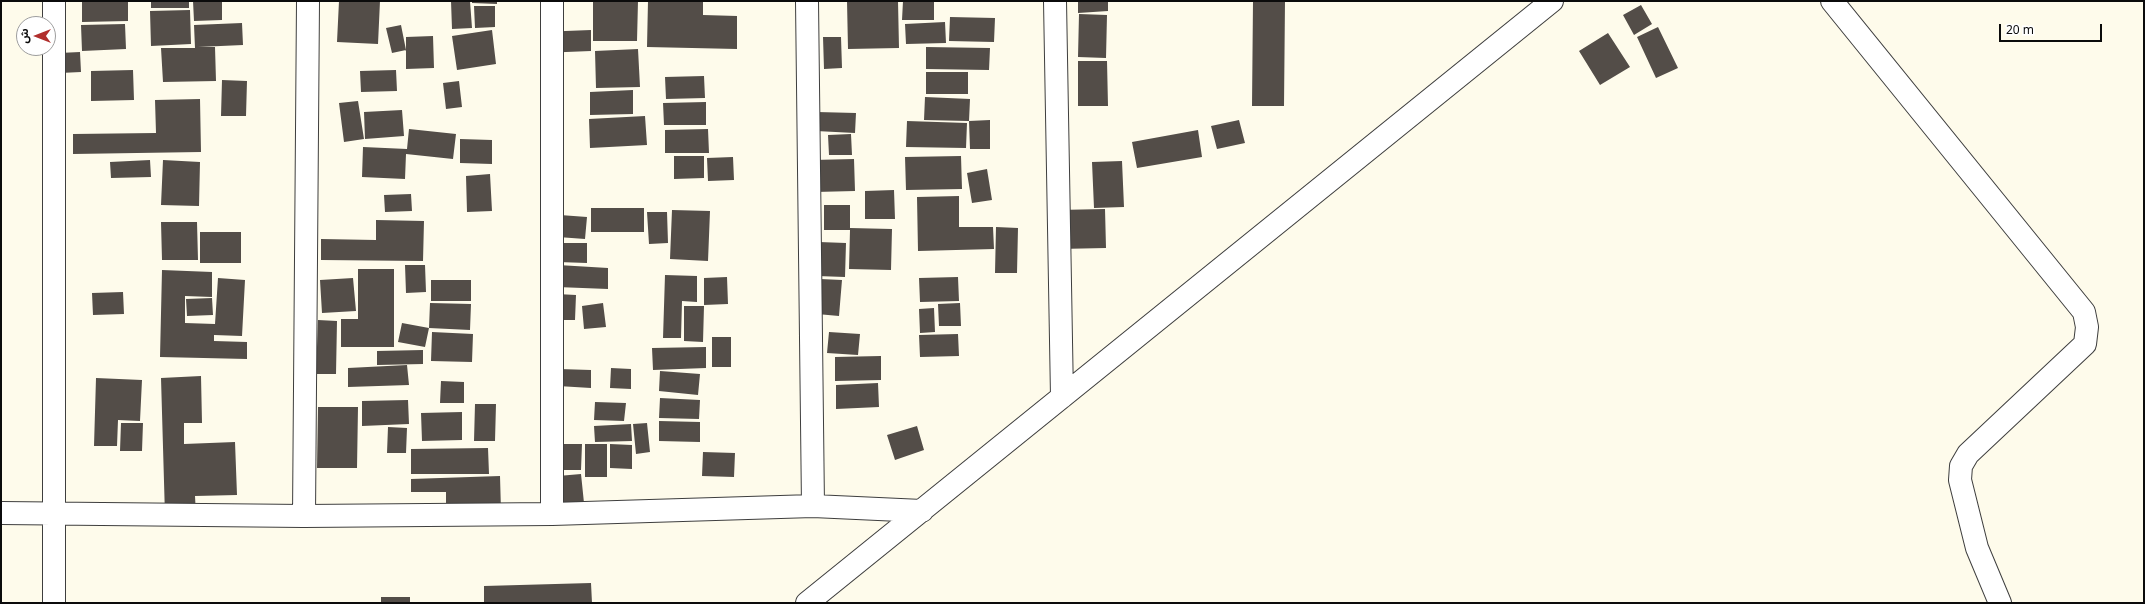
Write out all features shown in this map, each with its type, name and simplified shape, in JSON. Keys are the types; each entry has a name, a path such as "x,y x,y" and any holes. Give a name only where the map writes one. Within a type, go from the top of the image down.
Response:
{"street":[{"path":"54,1 54,603"},
{"path":"304,516 308,1"},
{"path":"552,1 552,514"},
{"path":"807,1 813,506"},
{"path":"1055,1 1062,396"},
{"path":"807,603 922,512 1062,396 1552,1"},
{"path":"1832,1 2084,312 2087,327 2085,344 1968,454 1961,466 1960,480 1977,548 2000,603"},
{"path":"1,514 304,516 552,514 813,506 922,512"}],"building":[{"path":"82,1 128,1 128,21 82,22"},
{"path":"151,1 189,1 189,8 151,8"},
{"path":"193,1 222,1 222,20 194,21"},
{"path":"339,1 380,1 378,44 337,42"},
{"path":"451,1 470,1 472,28 452,29"},
{"path":"472,1 497,1 497,4 472,3"},
{"path":"593,1 638,1 637,41 593,41"},
{"path":"648,1 703,1 703,15 737,16 737,49 647,47"},
{"path":"847,1 898,1 899,48 848,49"},
{"path":"903,1 934,1 934,20 902,20"},
{"path":"1078,1 1108,1 1108,11 1078,13"},
{"path":"1253,1 1285,1 1284,106 1252,106"},
{"path":"1641,5 1652,24 1634,35 1623,15"},
{"path":"474,6 495,6 495,27 475,28"},
{"path":"190,10 191,44 151,46 150,11"},
{"path":"1079,14 1107,15 1106,58 1078,57"},
{"path":"950,17 995,18 994,42 949,41"},
{"path":"945,22 946,43 906,44 905,24"},
{"path":"242,23 243,45 198,47 215,47 216,81 163,82 161,48 195,48 194,25"},
{"path":"125,24 126,49 82,51 81,25"},
{"path":"401,25 406,50 392,53 386,28"},
{"path":"1658,27 1678,68 1656,78 1637,37"},
{"path":"492,30 496,64 457,70 452,36"},
{"path":"591,30 591,51 541,53 540,32"},
{"path":"1608,33 1630,67 1600,85 1579,51"},
{"path":"433,36 434,68 406,69 406,37"},
{"path":"823,37 841,37 842,68 824,69"},
{"path":"926,47 990,48 989,70 926,69"},
{"path":"638,49 640,87 596,88 595,51"},
{"path":"80,52 81,72 60,73 59,53"},
{"path":"1078,61 1107,61 1108,106 1078,106"},
{"path":"133,70 134,100 91,101 91,71"},
{"path":"396,70 397,91 361,92 360,71"},
{"path":"926,72 968,72 968,94 926,94"},
{"path":"704,76 705,98 666,99 665,77"},
{"path":"222,80 247,81 246,116 221,116"},
{"path":"459,81 462,107 446,109 443,83"},
{"path":"633,90 633,114 590,115 590,92"},
{"path":"925,97 970,99 969,121 924,120"},
{"path":"200,99 201,152 73,154 73,134 156,133 155,100"},
{"path":"358,101 364,139 344,142 339,103"},
{"path":"706,102 706,125 664,125 663,103"},
{"path":"402,110 404,136 365,139 364,112"},
{"path":"817,112 856,113 855,133 816,131"},
{"path":"645,116 647,145 590,148 589,119"},
{"path":"990,120 990,149 970,149 969,121"},
{"path":"1239,120 1245,143 1217,149 1211,126"},
{"path":"907,121 967,123 966,148 906,147"},
{"path":"409,129 456,134 453,159 406,154 405,179 362,177 363,147 407,149"},
{"path":"708,129 709,153 665,153 665,130"},
{"path":"1198,130 1202,157 1137,168 1132,142"},
{"path":"851,134 852,155 829,155 828,135"},
{"path":"460,139 492,140 492,164 460,163"},
{"path":"674,156 704,156 704,178 674,179"},
{"path":"961,156 962,189 906,190 905,157"},
{"path":"733,157 734,180 708,181 707,158"},
{"path":"854,159 855,191 815,192 813,160"},
{"path":"150,160 151,177 111,178 110,162"},
{"path":"163,160 200,162 199,206 161,205"},
{"path":"1122,161 1124,207 1094,208 1092,162"},
{"path":"987,169 992,200 972,203 967,173"},
{"path":"490,174 492,211 467,212 466,176"},
{"path":"894,190 895,219 865,219 865,191"},
{"path":"411,194 412,211 385,212 384,195"},
{"path":"959,196 959,227 993,227 994,249 918,251 917,197"},
{"path":"824,205 850,205 850,228 892,229 891,270 849,269 850,230 824,230"},
{"path":"591,208 644,208 644,232 591,232"},
{"path":"1105,209 1106,248 1059,249 1058,210"},
{"path":"672,210 710,211 708,261 670,259"},
{"path":"647,212 667,212 668,243 649,244"},
{"path":"560,215 587,217 585,239 558,237"},
{"path":"376,220 424,221 423,261 321,260 321,239 376,240"},
{"path":"161,222 197,222 198,260 162,260"},
{"path":"996,227 1018,228 1017,273 995,273"},
{"path":"200,232 241,232 241,263 200,263"},
{"path":"819,242 846,243 845,277 817,276"},
{"path":"559,243 587,243 587,263 558,262"},
{"path":"405,265 425,265 426,292 406,293"},
{"path":"558,265 608,268 608,289 557,287"},
{"path":"358,269 394,269 394,347 341,347 341,319 358,319"},
{"path":"162,270 212,272 212,297 185,296 185,323 215,324 218,278 245,280 242,336 214,335 214,341 247,342 247,359 160,357"},
{"path":"665,275 697,276 697,302 682,301 681,338 663,338"},
{"path":"727,277 728,304 704,305 704,278"},
{"path":"958,277 959,301 920,302 919,278"},
{"path":"353,278 356,311 322,313 320,280"},
{"path":"820,279 842,280 839,316 817,314"},
{"path":"431,280 471,280 471,301 431,301"},
{"path":"123,292 124,314 93,315 92,293"},
{"path":"557,294 576,295 575,320 557,320"},
{"path":"212,298 213,315 187,316 186,299"},
{"path":"430,303 471,304 470,330 429,328"},
{"path":"603,303 606,327 584,329 582,306"},
{"path":"960,303 961,326 939,326 938,304"},
{"path":"684,306 704,306 703,342 684,341"},
{"path":"934,308 935,332 920,333 919,309"},
{"path":"318,320 337,321 336,374 316,374"},
{"path":"402,323 429,328 425,347 398,342"},
{"path":"432,332 473,334 472,362 431,361"},
{"path":"829,332 860,334 858,355 827,353"},
{"path":"958,334 959,356 920,357 919,335"},
{"path":"712,337 731,337 731,367 712,367"},
{"path":"706,347 706,368 653,370 652,348"},
{"path":"423,350 423,364 377,365 377,351"},
{"path":"881,356 881,380 835,381 835,357"},
{"path":"407,365 409,385 348,387 348,368"},
{"path":"611,368 631,369 631,389 610,388"},
{"path":"559,369 591,370 591,388 558,386"},
{"path":"660,371 700,374 698,395 659,391"},
{"path":"201,376 202,423 184,423 184,444 235,442 237,495 195,496 196,515 165,516 161,378"},
{"path":"96,378 142,380 140,421 118,420 117,446 94,446"},
{"path":"441,381 464,382 464,403 440,403"},
{"path":"878,383 879,407 836,409 836,385"},
{"path":"660,398 700,400 699,419 659,418"},
{"path":"408,400 409,424 362,426 362,401"},
{"path":"595,402 626,403 624,421 594,420"},
{"path":"475,404 496,404 495,441 474,441"},
{"path":"318,407 358,407 357,468 317,468"},
{"path":"462,412 462,440 422,441 421,413"},
{"path":"659,421 700,422 700,442 659,441"},
{"path":"121,423 143,423 142,451 120,451"},
{"path":"647,423 650,452 636,454 633,424"},
{"path":"631,424 632,441 595,442 594,426"},
{"path":"917,426 924,450 895,460 887,435"},
{"path":"388,427 407,428 406,453 387,453"},
{"path":"561,444 582,444 581,470 560,470"},
{"path":"585,444 607,444 607,477 585,477"},
{"path":"610,444 632,445 632,469 610,468"},
{"path":"488,448 489,474 411,474 411,449"},
{"path":"703,452 735,453 734,477 702,476"},
{"path":"581,474 584,503 561,505 558,476"},
{"path":"500,476 501,511 446,513 446,492 411,492 411,479"},
{"path":"591,583 592,603 484,603 484,586"},
{"path":"381,597 410,597 410,603 381,603"}]}
